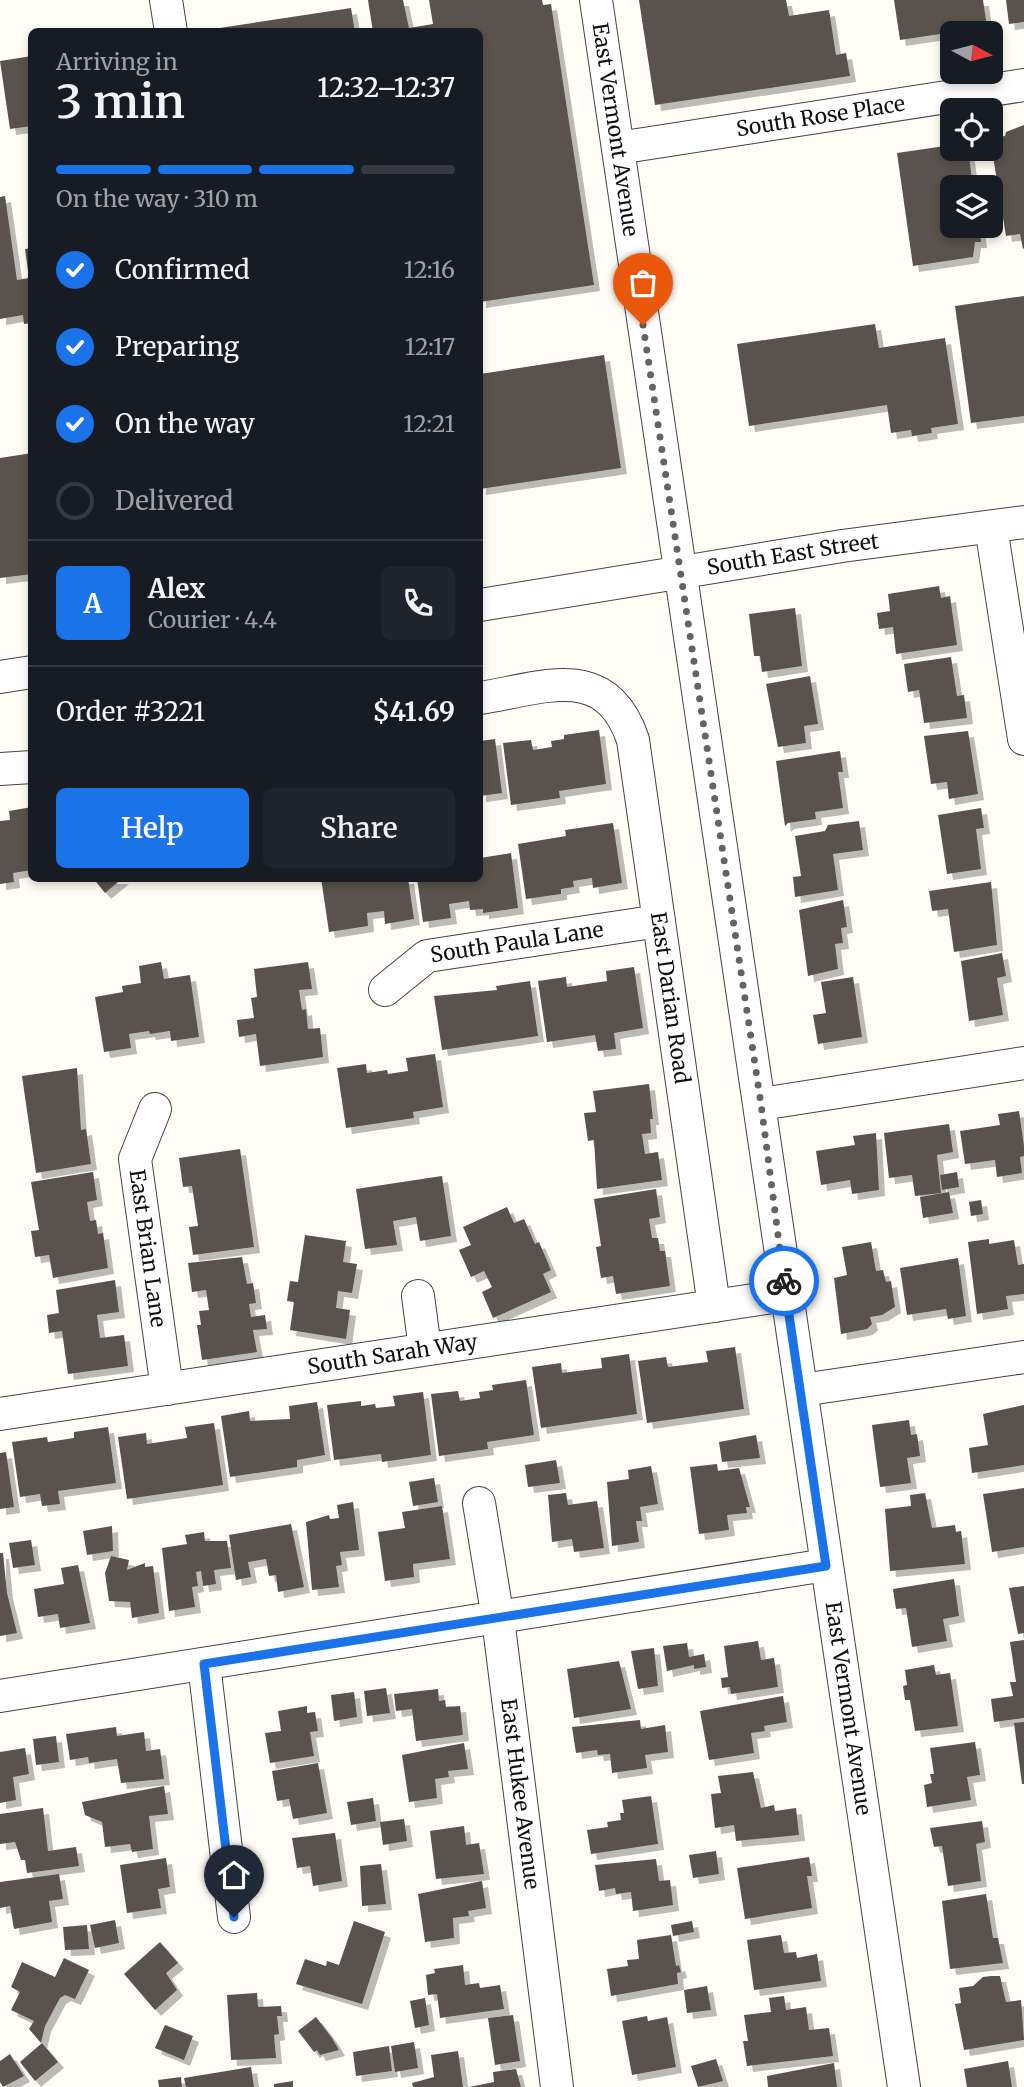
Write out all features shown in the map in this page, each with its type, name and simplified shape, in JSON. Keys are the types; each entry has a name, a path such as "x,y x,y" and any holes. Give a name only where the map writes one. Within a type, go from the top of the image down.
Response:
{"street":[{"path":"166,0 170,28"},
{"name":"East Vermont Avenue","path":"596,0 678,573 761,1104 786,1295 904,2087"},
{"name":"South Rose Place","path":"618,148 1024,85"},
{"name":"South East Street","path":"483,605 842,547 1024,522"},
{"path":"991,527 1024,739"},
{"path":"0,677 28,673"},
{"name":"East Darian Road","path":"483,698 567,685 589,688 610,697 625,716 633,740 715,1306"},
{"path":"0,769 28,767"},
{"name":"South Paula Lane","path":"385,990 427,956 659,921"},
{"path":"761,1104 1024,1063"},
{"name":"East Brian Lane","path":"155,1109 135,1159 167,1389"},
{"name":"South Sarah Way","path":"0,1413 786,1295"},
{"path":"418,1296 425,1349"},
{"path":"802,1390 1024,1357"},
{"name":"East Hukee Avenue","path":"479,1503 498,1619 557,2087"},
{"path":"0,1696 826,1566"},
{"path":"204,1664 234,1917"}],"building":[{"path":"368,0 403,0 409,28 372,28"},
{"path":"429,0 542,0 543,5 551,4 594,285 483,302 483,28 409,28 433,24"},
{"path":"639,0 786,0 789,16 829,10 836,55 846,53 850,76 655,105"},
{"path":"894,0 983,0 986,21 940,21 940,34 900,40"},
{"path":"1006,0 1024,0 1024,22 1009,24"},
{"path":"351,8 354,28 220,28"},
{"path":"28,57 28,127 10,129 0,61"},
{"path":"1024,125 1023,249 1020,234 1006,236 1003,175 996,175 994,161 1003,161 1003,136 1006,132"},
{"path":"940,147 940,161 970,161 971,175 940,175 940,238 980,238 981,242 975,242 973,257 913,266 897,153"},
{"path":"5,196 17,280 28,278 28,324 24,324 23,315 0,319 0,197"},
{"path":"25,249 28,249 28,271"},
{"path":"1024,296 1024,416 971,423 955,306"},
{"path":"875,324 879,348 945,338 958,424 931,428 932,433 912,436 911,430 891,433 887,405 749,426 737,344"},
{"path":"604,355 621,468 483,489 483,374"},
{"path":"28,454 28,574 0,578 0,458"},
{"path":"939,586 941,598 950,596 957,645 896,654 893,627 879,629 877,613 890,611 888,594"},
{"path":"795,608 802,666 762,672 760,656 754,656 749,614"},
{"path":"951,657 957,696 964,695 967,718 924,723 919,690 908,692 904,664"},
{"path":"810,676 818,724 804,726 806,743 778,747 766,684"},
{"path":"599,730 606,784 559,791 560,798 511,805 503,743 531,740 533,750 552,747 551,741 564,739 564,735"},
{"path":"968,731 978,794 949,799 947,782 931,784 924,736"},
{"path":"495,739 502,793 483,796 483,741"},
{"path":"840,751 843,772 838,772 843,808 815,812 816,819 788,823 785,826 776,761"},
{"path":"28,808 28,871 13,873 14,882 0,884 0,821 10,820 9,811"},
{"path":"981,808 984,828 976,829 981,869 947,874 938,815"},
{"path":"859,821 863,850 833,854 838,890 795,897 793,877 801,876 795,836 825,831 828,825"},
{"path":"613,823 622,883 593,888 592,878 573,881 574,887 561,889 561,894 526,899 518,844 566,836 565,830"},
{"path":"511,853 518,908 483,913 483,909 470,910 469,901 449,904 451,918 423,922 418,882 483,882 483,858"},
{"path":"96,882 118,882 105,893"},
{"path":"322,882 409,882 414,919 385,924 384,911 367,913 368,926 329,932"},
{"path":"991,882 997,945 954,952 948,909 932,911 929,891"},
{"path":"843,900 847,927 841,928 843,943 835,944 838,969 808,976 799,910"},
{"path":"1002,953 1006,976 997,978 1003,1015 969,1021 961,961"},
{"path":"161,962 164,979 190,975 199,1037 171,1041 170,1031 129,1034 131,1048 104,1052 95,997 123,992 122,986 141,983 139,966"},
{"path":"308,962 312,989 299,990 302,1010 306,1009 308,1029 320,1028 323,1057 260,1066 256,1034 239,1037 237,1020 254,1018 251,998 257,997 254,969"},
{"path":"634,967 643,1028 614,1033 616,1049 598,1051 595,1035 547,1042 538,981 566,977 567,987 607,981 606,971"},
{"path":"853,977 862,1037 818,1044 813,1015 826,1013 821,982"},
{"path":"530,981 538,1036 442,1050 434,996 497,990 496,986"},
{"path":"435,1054 443,1107 413,1112 414,1118 346,1128 337,1068 366,1064 367,1073 387,1070 388,1074 408,1071 406,1058"},
{"path":"77,1068 81,1130 86,1129 91,1164 36,1173 22,1076"},
{"path":"649,1084 653,1119 650,1119 651,1133 642,1134 645,1154 658,1152 662,1180 597,1189 594,1140 588,1141 584,1113 596,1112 593,1091"},
{"path":"1019,1111 1024,1146 1024,1156 1020,1157 1022,1173 997,1177 995,1160 965,1164 960,1131 1000,1125 998,1114"},
{"path":"949,1124 953,1152 937,1155 941,1193 915,1196 912,1175 889,1178 884,1133"},
{"path":"876,1133 879,1190 852,1194 850,1180 821,1185 816,1151 855,1145 853,1136"},
{"path":"240,1149 254,1247 193,1255 189,1227 198,1226 192,1186 183,1187 179,1158"},
{"path":"93,1172 97,1200 87,1202 90,1221 96,1220 98,1234 103,1233 108,1268 53,1278 49,1255 35,1257 31,1231 39,1230 31,1182"},
{"path":"957,1172 959,1187 942,1190 940,1175"},
{"path":"442,1176 451,1236 420,1241 416,1217 393,1221 397,1245 365,1249 356,1189"},
{"path":"656,1189 660,1217 649,1219 652,1238 658,1238 660,1251 665,1251 670,1286 616,1294 613,1276 601,1278 596,1247 601,1246 594,1199"},
{"path":"949,1192 953,1213 923,1218 920,1197"},
{"path":"981,1200 983,1214 971,1216 969,1202"},
{"path":"507,1207 514,1223 524,1219 535,1244 539,1242 551,1270 543,1274 551,1292 493,1318 482,1292 492,1287 484,1271 471,1277 459,1250 471,1245 463,1227"},
{"path":"305,1235 346,1241 343,1262 357,1264 352,1293 338,1291 336,1308 350,1310 346,1339 290,1330 294,1302 287,1301 290,1281 298,1282"},
{"path":"989,1239 989,1244 1014,1240 1018,1265 1024,1264 1024,1294 1006,1296 1008,1309 977,1314 968,1242"},
{"path":"871,1242 876,1271 883,1270 886,1282 891,1281 895,1307 882,1315 870,1317 872,1324 867,1329 841,1334 834,1278 847,1275 842,1247"},
{"path":"242,1257 247,1284 253,1283 256,1303 249,1304 251,1317 265,1315 267,1329 253,1330 257,1352 202,1360 197,1325 201,1325 199,1311 209,1310 206,1290 192,1292 188,1263"},
{"path":"958,1258 966,1316 948,1319 946,1309 907,1315 900,1268"},
{"path":"115,1280 119,1312 97,1315 100,1338 124,1335 128,1366 68,1374 62,1331 49,1333 47,1315 59,1313 56,1290"},
{"path":"735,1347 744,1409 647,1423 638,1361 666,1357 668,1367 708,1362 706,1351"},
{"path":"629,1354 637,1414 541,1428 532,1367 561,1363 562,1373 602,1368 601,1358"},
{"path":"526,1380 534,1435 487,1442 488,1449 439,1456 431,1394 458,1391 460,1401 480,1398 479,1392 493,1390 492,1385"},
{"path":"423,1392 431,1455 382,1462 381,1454 334,1460 327,1405 361,1401 361,1406 395,1406 393,1396"},
{"path":"317,1402 325,1455 297,1460 297,1467 230,1477 221,1416 249,1411 250,1421 290,1419 289,1406"},
{"path":"1024,1405 1024,1465 972,1473 969,1448 988,1445 983,1414"},
{"path":"909,1420 911,1435 917,1434 920,1456 907,1458 911,1483 880,1487 872,1425"},
{"path":"214,1423 223,1485 127,1499 118,1437 146,1433 147,1444 187,1438 185,1427"},
{"path":"108,1427 116,1483 58,1491 60,1504 42,1506 40,1494 20,1497 12,1442 47,1437 48,1442 74,1438 74,1432"},
{"path":"756,1435 760,1458 722,1462 719,1442"},
{"path":"6,1452 14,1507 0,1509 0,1453"},
{"path":"556,1460 560,1483 528,1487 525,1465"},
{"path":"717,1464 718,1471 739,1468 750,1507 746,1507 747,1513 727,1515 729,1530 699,1534 690,1467"},
{"path":"651,1466 658,1504 640,1507 642,1521 636,1521 639,1542 612,1546 607,1482 629,1479 628,1470"},
{"path":"434,1478 438,1502 413,1506 409,1482"},
{"path":"1024,1488 1024,1547 992,1552 983,1494"},
{"path":"566,1493 568,1505 597,1501 604,1548 574,1552 572,1539 552,1542 548,1495"},
{"path":"925,1493 932,1528 955,1525 956,1532 961,1531 965,1564 890,1571 885,1509 911,1506 910,1495"},
{"path":"353,1502 359,1550 340,1552 342,1565 336,1566 339,1587 312,1590 306,1522 329,1515 330,1519 339,1518 337,1505"},
{"path":"442,1506 450,1559 413,1564 414,1577 385,1581 378,1532 405,1528 402,1512"},
{"path":"291,1524 304,1587 278,1592 276,1575 269,1576 266,1559 248,1562 251,1577 236,1580 229,1535"},
{"path":"112,1526 113,1551 87,1555 83,1531"},
{"path":"204,1532 205,1541 227,1541 231,1568 214,1570 216,1584 203,1586 201,1571 196,1572 198,1586 192,1587 195,1607 169,1611 162,1548 187,1544 185,1535"},
{"path":"31,1540 35,1565 13,1568 9,1543"},
{"path":"0,1553 3,1553 7,1593 17,1633 0,1636"},
{"path":"111,1556 129,1560 127,1570 145,1563 145,1567 153,1566 159,1613 132,1618 130,1602 109,1601 105,1573"},
{"path":"78,1565 90,1623 60,1628 58,1614 38,1617 34,1589 64,1584 61,1568"},
{"path":"954,1579 959,1616 943,1619 947,1641 912,1647 906,1608 896,1609 893,1589"},
{"path":"1024,1586 1024,1633 1018,1634 1009,1588"},
{"path":"1024,1640 1024,1718 994,1722 991,1699 1013,1696 1010,1682 1016,1682 1010,1642"},
{"path":"758,1641 761,1660 774,1658 778,1687 731,1694 730,1687 722,1688 721,1678 728,1677 724,1646"},
{"path":"687,1643 689,1657 704,1654 706,1667 694,1669 694,1665 667,1671 663,1646"},
{"path":"654,1648 658,1686 638,1689 631,1651"},
{"path":"619,1661 631,1709 574,1718 567,1669"},
{"path":"934,1665 936,1675 950,1673 958,1726 915,1731 910,1700 905,1700 905,1670"},
{"path":"386,1688 390,1713 367,1716 364,1691"},
{"path":"438,1689 439,1701 445,1700 446,1707 460,1706 463,1735 416,1741 412,1709 396,1711 394,1694"},
{"path":"354,1692 357,1717 334,1721 331,1695"},
{"path":"783,1696 787,1722 764,1726 765,1731 751,1733 754,1753 709,1760 700,1711"},
{"path":"307,1706 307,1713 315,1712 318,1731 310,1732 314,1756 270,1763 265,1733 281,1731 278,1711"},
{"path":"640,1720 641,1729 665,1725 668,1752 645,1755 647,1768 612,1773 610,1754 598,1755 597,1750 576,1753 572,1727"},
{"path":"1024,1722 1024,1784 1022,1784 1014,1723"},
{"path":"116,1727 117,1736 144,1732 146,1751 160,1749 164,1779 121,1783 117,1759 89,1763 88,1757 70,1760 66,1734"},
{"path":"56,1736 59,1762 36,1765 33,1739"},
{"path":"975,1742 980,1775 967,1777 971,1800 927,1807 924,1785 932,1783 930,1774 934,1774 930,1748"},
{"path":"464,1743 468,1769 448,1771 449,1777 435,1779 437,1798 409,1802 402,1755"},
{"path":"25,1748 29,1774 13,1777 16,1800 0,1803 0,1752"},
{"path":"318,1763 327,1813 293,1819 289,1799 277,1801 272,1771"},
{"path":"753,1772 761,1808 774,1805 775,1811 796,1808 799,1835 736,1841 734,1825 715,1828 711,1794 721,1793 718,1776"},
{"path":"164,1786 168,1814 149,1816 153,1849 132,1852 130,1844 105,1847 102,1822 85,1815 82,1802"},
{"path":"651,1796 658,1844 591,1854 587,1830 608,1827 607,1822 621,1820 620,1813 624,1813 622,1800"},
{"path":"373,1798 376,1821 351,1825 347,1802"},
{"path":"43,1808 48,1851 76,1847 79,1866 27,1873 25,1860 21,1860 15,1842 0,1844 0,1814"},
{"path":"404,1819 407,1841 383,1845 380,1822"},
{"path":"982,1821 985,1842 976,1844 981,1881 948,1886 942,1846 934,1847 930,1828"},
{"path":"464,1826 466,1845 479,1843 484,1874 436,1879 430,1831"},
{"path":"335,1833 342,1881 313,1886 310,1866 297,1868 292,1838"},
{"path":"716,1851 719,1874 693,1878 689,1855"},
{"path":"809,1857 812,1876 807,1876 812,1908 745,1919 737,1868"},
{"path":"166,1858 170,1887 158,1889 161,1908 127,1913 120,1865"},
{"path":"656,1859 659,1881 670,1880 673,1905 633,1911 631,1892 616,1894 615,1888 599,1891 595,1865"},
{"path":"381,1864 386,1904 362,1906 360,1866"},
{"path":"59,1874 63,1899 49,1901 52,1922 14,1929 10,1906 0,1908 0,1882"},
{"path":"482,1881 486,1908 468,1911 469,1916 453,1918 454,1938 425,1942 418,1894"},
{"path":"986,1894 993,1938 998,1938 1003,1963 950,1969 942,1901"},
{"path":"115,1920 119,1943 95,1948 90,1925"},
{"path":"354,1921 385,1932 362,2004 296,1984 305,1959 326,1966 327,1961 339,1965"},
{"path":"692,1921 694,1932 673,1936 671,1925"},
{"path":"87,1925 89,1949 65,1950 63,1927"},
{"path":"671,1935 676,1966 679,1965 681,1972 677,1973 678,1984 611,1996 607,1969 628,1966 627,1960 639,1959 637,1940"},
{"path":"781,1935 784,1953 796,1952 797,1958 817,1954 821,1981 754,1990 747,1940"},
{"path":"160,1942 178,1963 166,1973 177,1990 155,2010 124,1974"},
{"path":"64,1958 89,1970 75,1999 65,1995 60,1998 45,2026 41,2043 29,2029 34,2021 11,2010 20,1992 11,1987 22,1962 55,1977"},
{"path":"463,1965 465,1985 479,1983 480,1988 500,1985 504,2009 440,2018 437,1994 428,1995 426,1975 435,1973 434,1969"},
{"path":"1000,1976 1006,2002 1021,2000 1024,2040 964,2050 955,2004 961,2003 959,1988 973,1986 983,1977"},
{"path":"707,1986 711,2010 687,2013 684,1990"},
{"path":"257,1993 258,2007 281,2006 282,2016 277,2016 279,2034 274,2035 276,2058 231,2060 227,1995"},
{"path":"784,1996 786,2010 806,2007 809,2030 829,2028 833,2056 747,2066 743,2041 748,2041 744,2015 771,2012 769,1998"},
{"path":"425,1998 429,2025 415,2028 410,2001"},
{"path":"513,2015 520,2061 495,2065 488,2018"},
{"path":"647,2016 648,2021 667,2017 676,2067 632,2075 622,2021"},
{"path":"316,2017 339,2050 320,2055 317,2050 314,2052 298,2031"},
{"path":"165,2025 193,2036 184,2060 155,2048"},
{"path":"414,2042 418,2068 395,2072 391,2046"},
{"path":"42,2043 58,2062 35,2081 20,2062"},
{"path":"389,2046 392,2071 356,2076 353,2052"},
{"path":"458,2051 463,2087 413,2087 412,2083 434,2077 431,2055"},
{"path":"10,2054 24,2076 3,2087 0,2082 0,2061"},
{"path":"716,2059 723,2081 698,2087 691,2066"},
{"path":"1008,2061 1012,2087 967,2087 964,2069"},
{"path":"834,2063 837,2087 768,2087 767,2076"},
{"path":"251,2067 254,2087 186,2087 184,2078"},
{"path":"516,2069 521,2087 469,2087 494,2082 493,2072"},
{"path":"181,2077 182,2087 159,2087 158,2080"},
{"path":"293,2081 293,2087 274,2087 274,2084"}],"way so far":[{"path":"643,325 678,573 761,1104 784,1281"}],"route":[{"path":"234,1917 204,1664 826,1566 784,1281"}]}
